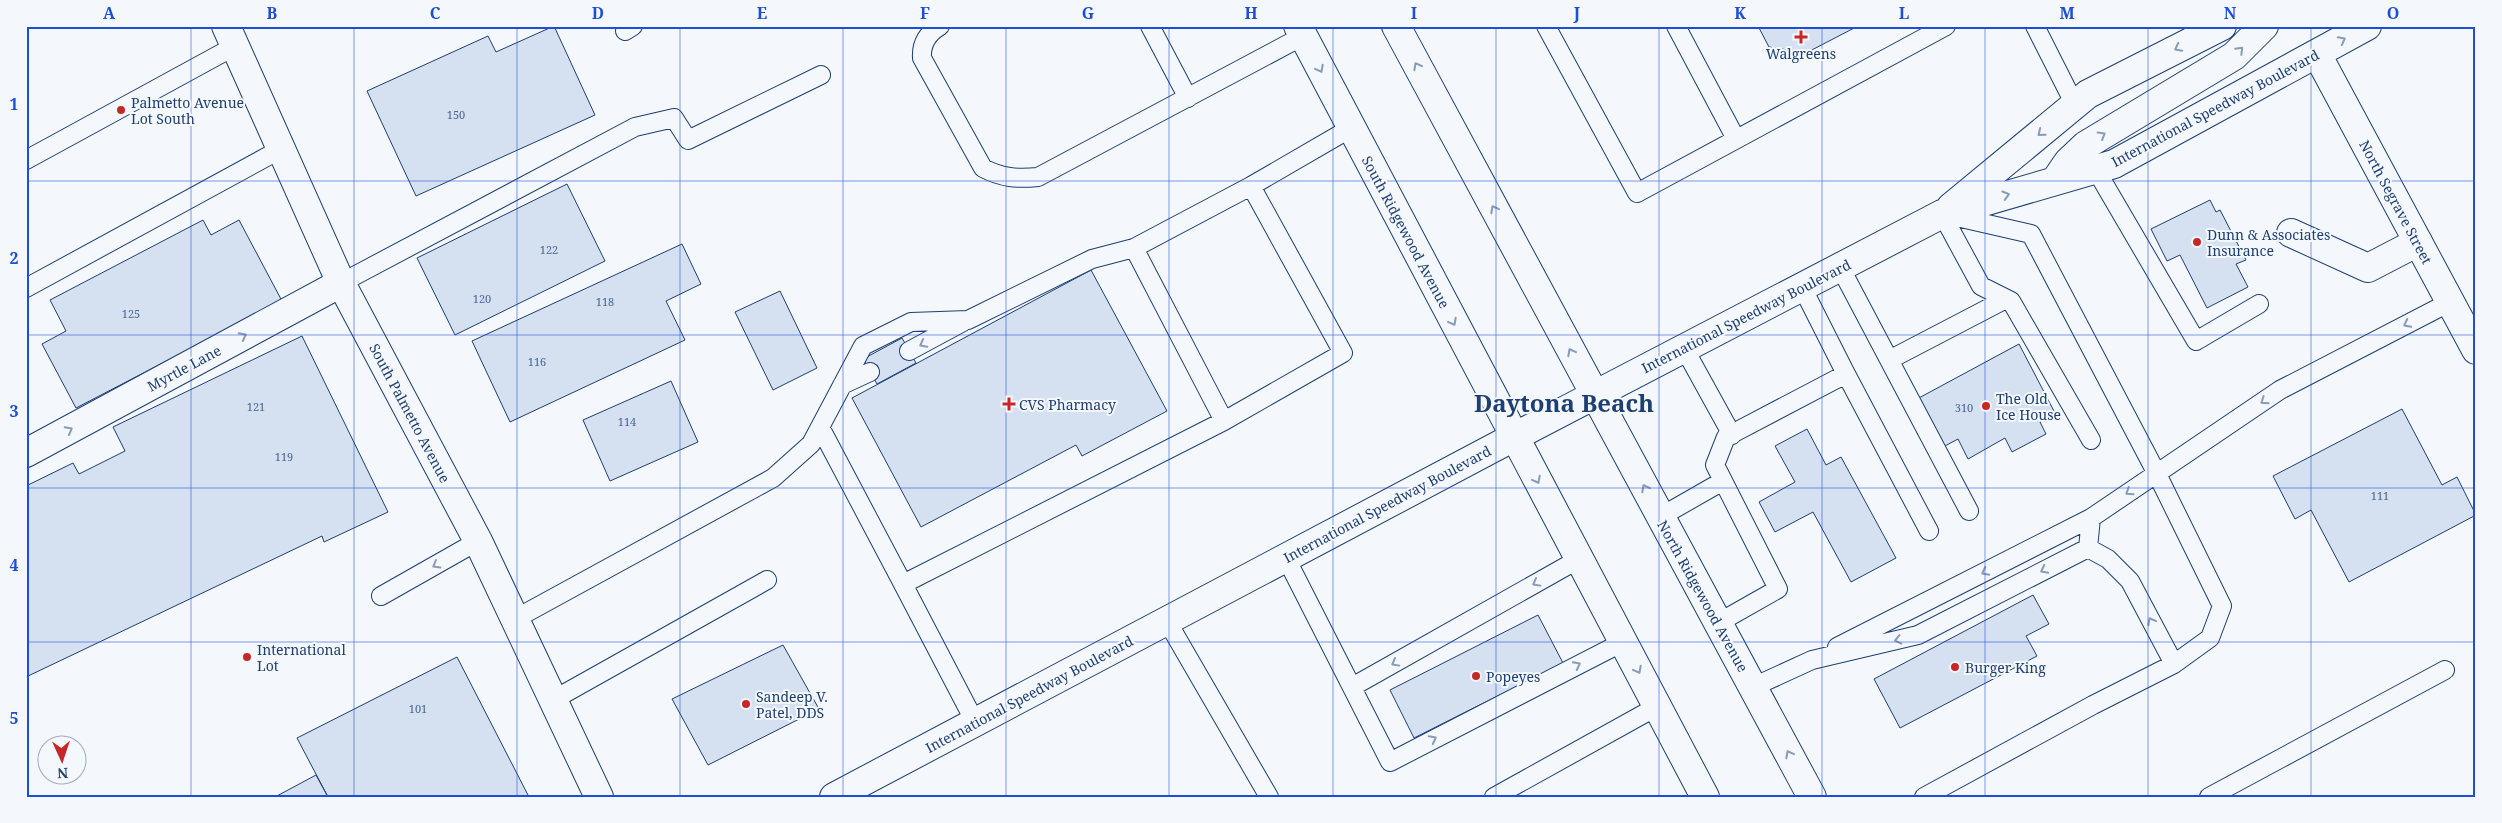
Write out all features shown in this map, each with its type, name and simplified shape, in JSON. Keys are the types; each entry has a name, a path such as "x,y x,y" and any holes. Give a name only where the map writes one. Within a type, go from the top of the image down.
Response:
{"main road":[{"path":"1396,26 1594,395"},
{"name":"International Speedway Boulevard","path":"1942,214 2088,94 2222,26"},
{"path":"2055,181 2068,162 2086,145 2234,56 2264,26"},
{"path":"2317,54 2317,40 2322,26"},
{"name":"International Speedway Boulevard","path":"834,797 1514,437 1942,214 2114,164 2368,26"},
{"name":"South Ridgewood Avenue","path":"1300,31 1514,437"},
{"name":"South Palmetto Avenue","path":"230,36 342,283 478,541 599,797"},
{"name":"North Segrave Street","path":"2317,54 2476,350"},
{"path":"2291,233 2368,268 2418,242"},
{"name":"Myrtle Lane","path":"26,453 342,283"},
{"name":"North Ridgewood Avenue","path":"1594,395 1812,797"},
{"path":"1514,437 1705,797"}],"lane":[{"path":"940,26 931,32 921,47 922,58 983,168 998,176 1018,179 1038,177 1188,98 1300,31"},
{"path":"1150,26 1188,98"},
{"path":"1546,26 1637,193 1946,26"},
{"path":"1676,26 1736,140"},
{"path":"2036,26 2075,105"},
{"path":"26,160 230,36"},
{"path":"342,283 636,127 674,118 688,140 821,75"},
{"path":"909,351 1092,259 1134,248 1251,186 1351,128"},
{"path":"26,288 281,149"},
{"path":"2096,170 2196,341 2259,304"},
{"path":"903,584 1224,421 1343,353 1251,186"},
{"path":"1942,214 1980,286 2010,301 2091,440"},
{"path":"1924,797 2093,704 2174,664 2210,638 2222,606 2157,474 2031,234 1942,214"},
{"path":"1134,248 1224,421"},
{"path":"1840,267 1969,511"},
{"path":"1802,287 1929,530"},
{"path":"1890,360 2006,299"},
{"path":"1753,686 1812,660 2090,518 2280,390 2450,302"},
{"path":"515,619 773,478 811,444 863,346 911,322 968,320"},
{"path":"1684,348 1732,434"},
{"path":"842,385 870,372"},
{"path":"1718,623 1778,589 1715,465 1726,438 1846,374"},
{"path":"820,427 975,722"},
{"path":"1660,516 1724,481"},
{"path":"2088,548 2090,518"},
{"path":"381,596 478,541"},
{"path":"2088,548 2108,559 2130,581 2174,664"},
{"path":"1812,660 1918,635 2088,548"},
{"path":"1286,558 1390,762 1623,642"},
{"path":"1352,687 1579,559"},
{"path":"553,700 767,580"},
{"path":"1167,621 1270,797"},
{"path":"2209,797 2445,670"},
{"path":"1494,797 1658,706"}],"building":[{"path":"554,26 595,115 416,196 367,91 488,36 496,52"},
{"name":"Walgreens","path":"1758,26 1858,26 1806,53 1769,47"},
{"path":"567,184 605,261 455,335 417,258"},
{"name":"Dunn & Associates Insurance","path":"2210,200 2216,212 2220,210 2246,260 2236,264 2248,287 2207,308 2180,255 2167,261 2151,229"},
{"path":"203,220 211,235 239,220 282,301 76,408 42,344 66,331 50,300"},
{"path":"682,244 701,284 666,301 685,340 510,422 472,341"},
{"name":"CVS Pharmacy","path":"1091,270 1167,411 1082,456 1076,445 921,527 852,398"},
{"path":"780,291 817,368 773,390 735,312"},
{"path":"302,336 388,512 324,542 322,536 26,677 26,486 73,463 79,474 125,451 113,427"},
{"path":"902,338 916,363 877,384 863,359"},
{"name":"The Old Ice House","path":"2019,344 2055,413 2040,422 2046,434 2012,452 2005,438 1968,459 1958,439 1943,447 1917,399"},
{"path":"671,381 698,442 610,481 583,420"},
{"path":"2402,409 2442,485 2457,477 2476,515 2349,582 2311,510 2295,519 2273,476"},
{"path":"1807,429 1826,465 1841,457 1896,558 1851,582 1813,512 1775,532 1759,502 1795,482 1775,446"},
{"name":"Burger King","path":"2033,595 2049,624 2026,636 2037,656 1900,728 1874,679"},
{"name":"Popeyes","path":"1538,615 1563,663 1414,738 1390,690"},
{"name":"Sandeep V. Patel, DDS","path":"783,645 819,709 708,765 672,699"},
{"path":"457,657 529,797 328,797 297,738"},
{"path":"316,775 328,797 275,797"}],"place":[{"name":"Walgreens","path":"1801,37"},
{"name":"Palmetto Avenue Lot South","path":"121,110"},
{"name":"Dunn & Associates Insurance","path":"2197,242"},
{"name":"CVS Pharmacy","path":"1009,404"},
{"name":"The Old Ice House","path":"1986,406"},
{"name":"International Lot","path":"247,657"},
{"name":"Burger King","path":"1955,667"},
{"name":"Popeyes","path":"1476,676"},
{"name":"Sandeep V. Patel, DDS","path":"746,704"}],"district":[{"name":"Daytona Beach","path":"1564,402"}]}
